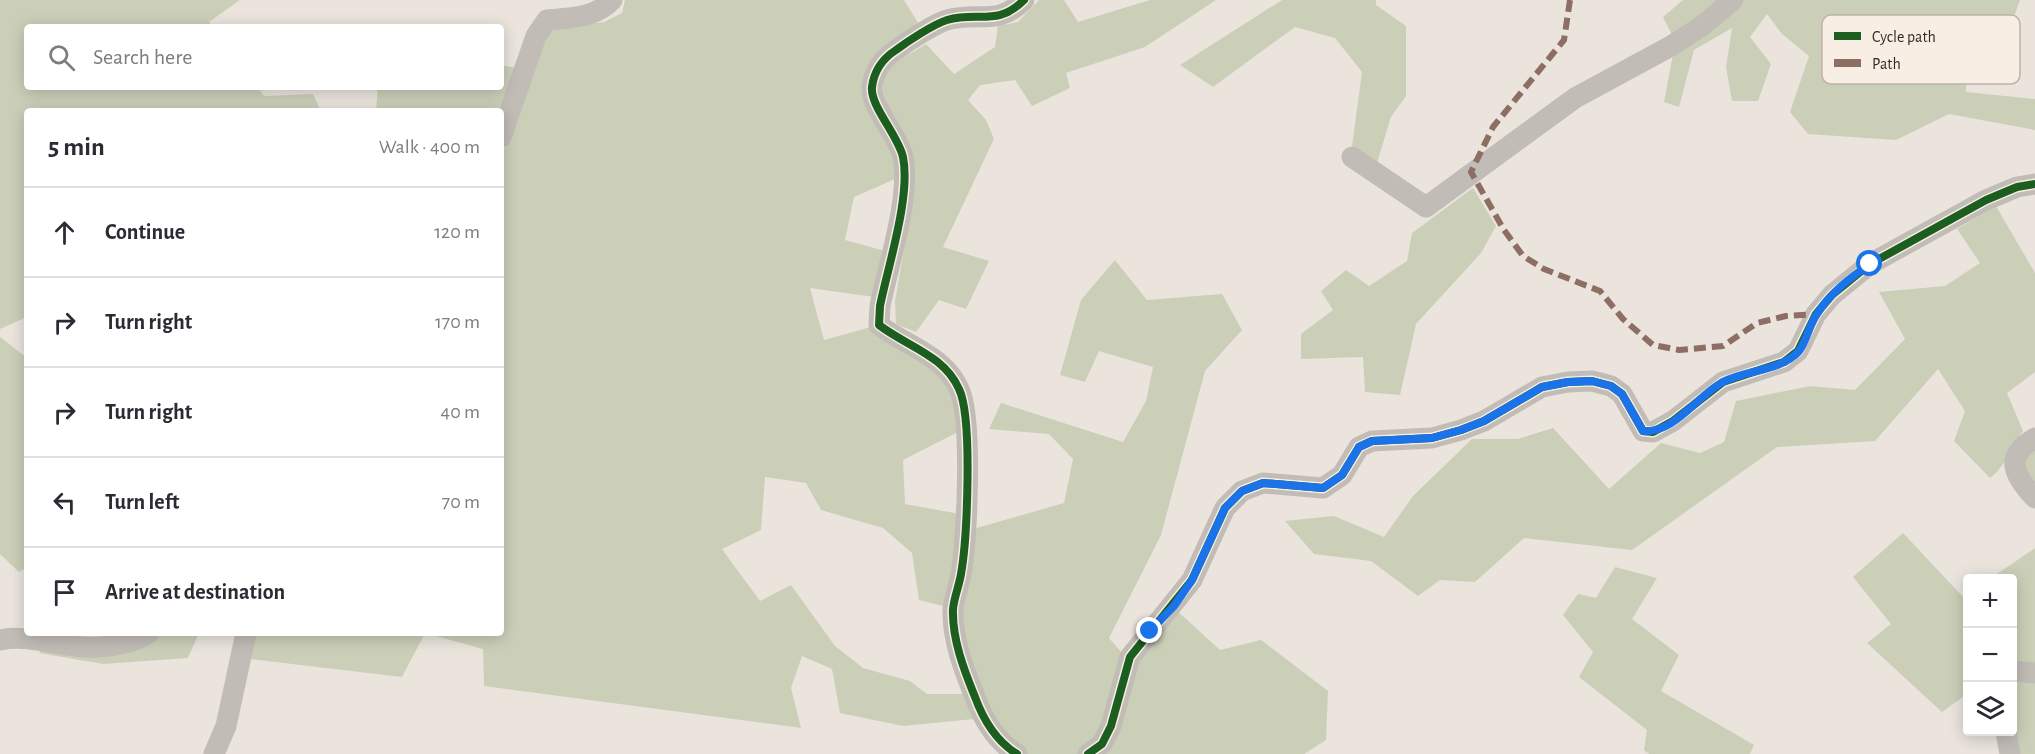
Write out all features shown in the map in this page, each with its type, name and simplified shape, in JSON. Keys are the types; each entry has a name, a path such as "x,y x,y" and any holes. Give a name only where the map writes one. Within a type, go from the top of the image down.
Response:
{"street":[{"path":"504,127 536,36 547,20 575,18 602,11 612,0"},
{"path":"1017,754 1005,747 982,716 962,665 956,633 953,609 966,537 967,452 960,390 945,367 879,325 880,306 905,184 903,157 893,130 877,108 872,89 878,66 895,50 948,20 999,17 1013,11 1024,0"},
{"path":"1352,157 1426,207 1575,98 1671,46 1702,26 1733,0"},
{"path":"1088,754 1102,744 1111,726 1130,657 1192,580 1225,508 1242,491 1263,483 1323,488 1342,475 1359,447 1372,441 1432,438 1461,430 1484,421 1542,387 1568,382 1592,381 1611,386 1622,394 1643,431 1653,432 1673,422 1723,382 1784,362 1798,351 1816,314 1832,295 1870,264 1986,200 2017,187 2035,184"},
{"path":"2035,438 2024,444 2014,460 2016,477 2035,498"},
{"path":"0,640 37,639 70,646 99,646 134,642 144,636"},
{"path":"214,754 226,726 245,636"},
{"path":"2017,671 2035,673"},
{"path":"2007,736 2010,754"}],"green space":[{"path":"0,0 240,0 209,22 210,24 24,24 24,90 259,90 264,96 313,94 320,108 24,108 24,318 0,329"},
{"path":"625,0 904,0 920,26 874,61 896,161 895,179 854,197 845,240 885,251 874,297 810,288 824,340 871,327 916,354 953,389 958,432 903,460 905,504 960,514 947,607 919,600 912,553 883,528 821,510 806,483 765,477 761,530 722,549 760,601 791,585 835,646 863,668 910,681 927,694 966,694 974,719 903,726 840,713 832,669 802,656 791,688 801,728 484,686 483,649 436,636 504,636 504,149 527,91 541,40 551,28 604,22 622,13"},
{"path":"1039,0 1064,0 1078,22 1150,0 1216,0 1145,47 1066,73 1070,88 1032,106 1015,80 980,85 968,100 986,120 994,139 943,247 989,261 966,309 939,300 916,332 896,324 895,301 905,244 889,109 882,89 887,68 926,44 954,74 995,47 998,26 1018,22"},
{"path":"1282,0 1376,0 1376,5 1406,26 1406,96 1391,117 1376,166 1352,146 1362,72 1335,38 1295,27 1213,87 1180,65"},
{"path":"1683,0 1726,0 1672,35 1663,17"},
{"path":"1741,0 2020,0 2015,15 1822,15 1822,84 1966,84 1966,92 2035,99 2035,130 1949,114 1896,140 1808,134 1790,112 1809,56 1782,34 1767,14 1750,37 1771,64 1758,101 1732,101 1726,67 1732,28 1694,50 1679,107 1664,102 1673,54"},
{"path":"504,66 517,68 502,108 376,108 378,90 504,90"},
{"path":"1473,188 1496,226 1481,253 1416,324 1400,395 1365,392 1363,357 1301,359 1301,334 1333,310 1321,291 1346,270 1369,286 1407,261 1412,233"},
{"path":"1996,206 2035,273 2035,372 2007,393 2023,431 2004,462 1990,478 1954,441 1965,411 1938,369 1875,441 1777,447 1632,550 1524,538 1475,582 1440,580 1418,596 1371,561 1314,554 1285,521 1334,516 1384,537 1413,496 1472,439 1518,439 1553,428 1609,489 1661,443 1700,453 1724,442 1736,401 1810,386 1855,390 1905,339 1879,292 1945,286 1980,263 1957,229"},
{"path":"1115,260 1147,300 1222,294 1242,330 1205,371 1161,535 1109,638 1122,653 1107,728 1078,754 1027,754 1000,737 965,655 957,606 973,529 1064,503 1073,459 1049,434 989,429 1001,403 1123,442 1146,401 1153,367 1099,351 1085,382 1060,375 1081,300"},
{"path":"0,337 24,356 24,569 19,572 0,554"},
{"path":"2035,442 2035,491 2018,461"},
{"path":"1903,533 1963,597 1963,697 1942,712 1867,643 1891,624 1853,577"},
{"path":"2035,548 2035,667 2017,666 2017,574 1997,574"},
{"path":"1615,567 1657,578 1632,619 1679,655 1661,691 1754,745 1750,754 1649,754 1644,750 1647,730 1579,677 1593,652 1563,615 1578,594 1596,598"},
{"path":"1174,608 1220,650 1261,640 1328,691 1326,740 1304,754 1098,754 1132,669"},
{"path":"129,636 198,636 188,658 103,664 39,653 44,645"},
{"path":"252,636 423,636 402,677 249,659"},
{"path":"2017,676 2035,676 2035,754 2015,754"}],"marked path":[{"path":"1570,0 1564,40 1493,127 1471,172 1504,230 1523,256 1544,269 1600,291 1623,319 1653,345 1679,350 1723,346 1757,323 1786,316 1816,314"}],"cycle path":[{"path":"1017,754 1009,749 991,729 982,713 963,665 954,632 953,609 963,557 967,508 966,425 959,389 952,377 934,359 879,325 880,306 901,211 905,173 900,148 875,103 872,87 877,71 887,57 928,29 947,20 996,16 1014,8 1024,0"},
{"path":"1088,754 1102,744 1111,726 1130,657 1192,580 1225,508 1242,491 1263,483 1323,488 1342,475 1359,447 1372,441 1432,438 1461,430 1484,421 1542,387 1568,382 1592,381 1611,386 1622,394 1643,431 1653,432 1673,421 1723,382 1784,362 1798,351 1816,314 1832,295 1870,264 1986,200 2017,187 2035,184"}],"route":[{"path":"1150,631 1174,606 1192,580 1225,508 1242,491 1263,483 1323,488 1342,475 1359,447 1372,441 1432,438 1461,430 1484,421 1542,387 1568,382 1592,381 1611,386 1622,394 1643,431 1653,432 1673,422 1700,398 1723,382 1784,362 1798,351 1816,314 1832,295 1849,278 1870,264"}]}
